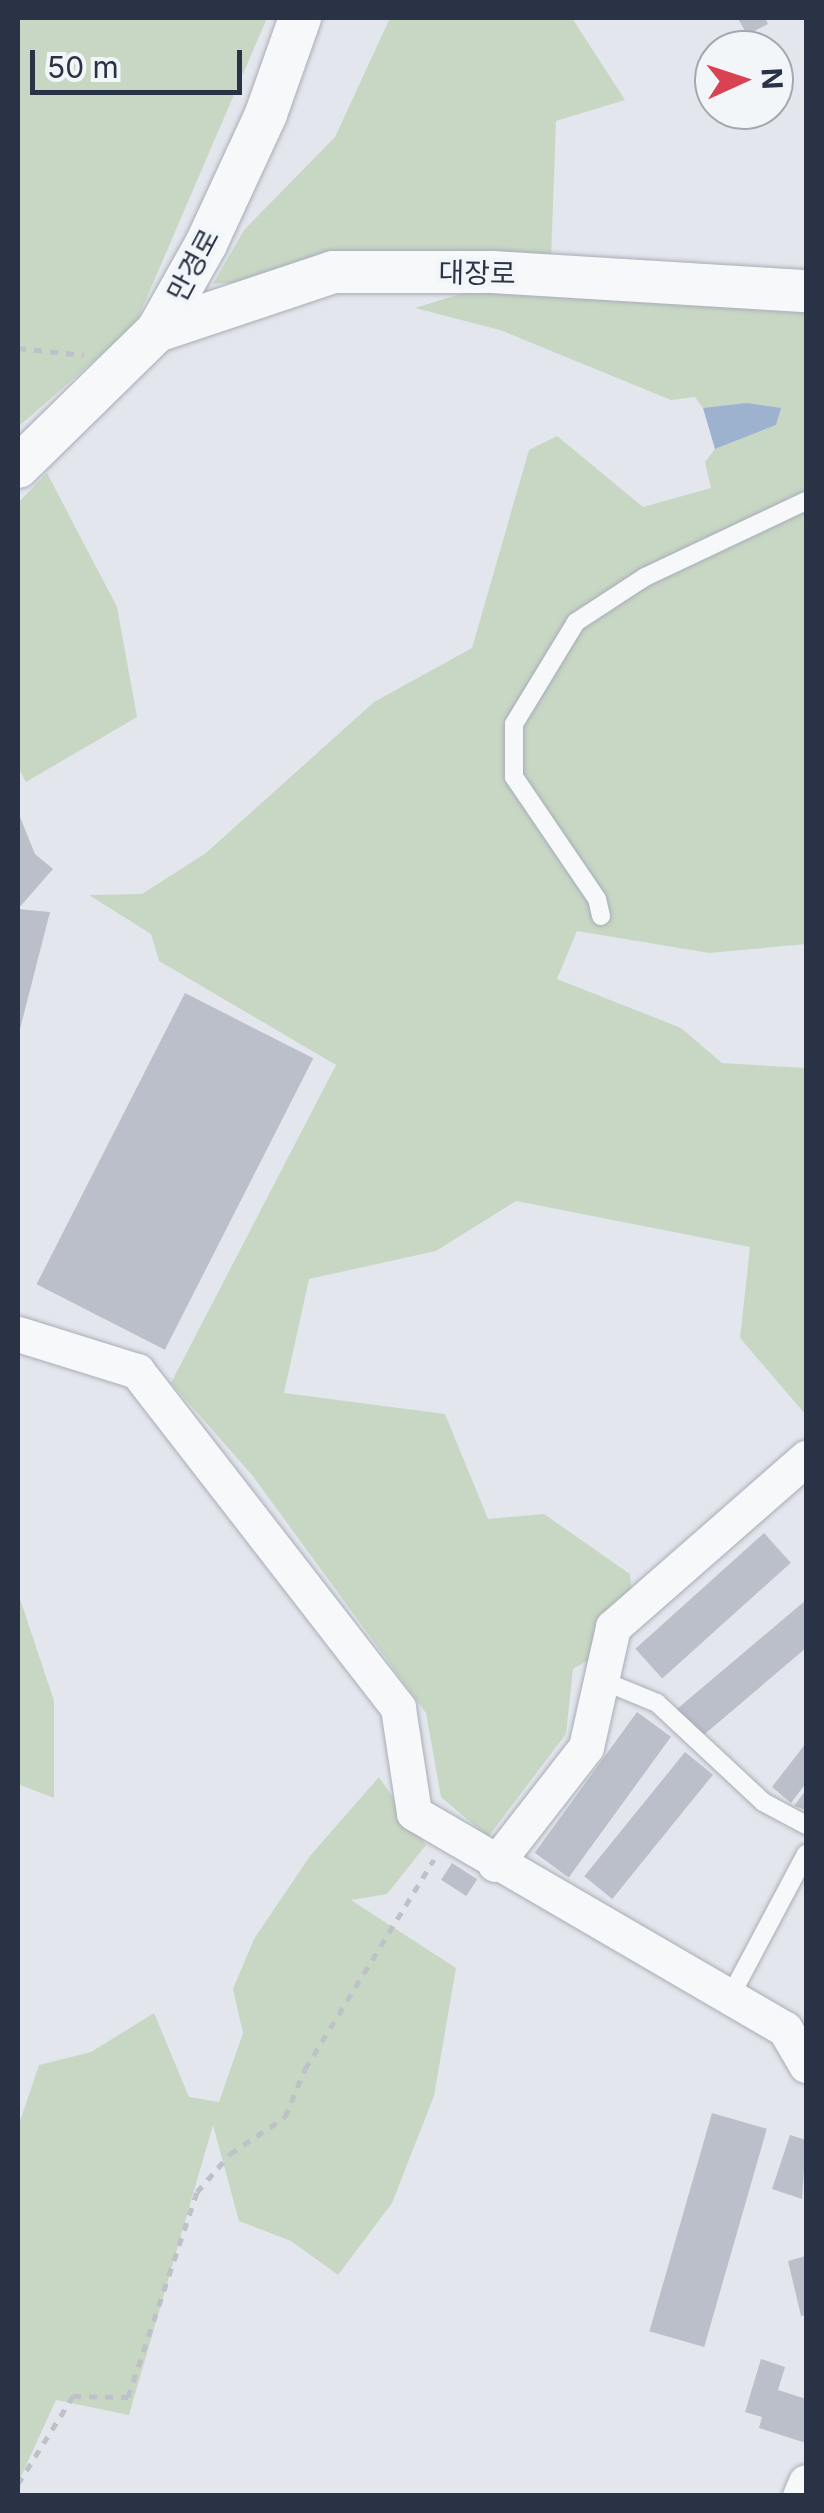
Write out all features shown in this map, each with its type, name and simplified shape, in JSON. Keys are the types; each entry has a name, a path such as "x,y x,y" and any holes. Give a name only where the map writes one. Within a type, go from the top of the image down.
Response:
{"street":[{"name":"만경로","path":"18,466 143,344 206,244 266,114 300,18"},
{"name":"대장로","path":"143,344 333,272 493,272 806,291"},
{"path":"18,1334 137,1372 398,1708 414,1812 494,1864 785,2029 806,2065"},
{"path":"494,1864 586,1747 613,1626 806,1458"},
{"path":"800,2496 806,2482"}],"lane":[{"path":"601,916 597,899 514,777 514,724 576,622 645,577 806,501"},
{"path":"601,1680 657,1703 721,1768 764,1802 806,1825"},
{"path":"731,1995 806,1854"}],"path":[{"path":"18,348 143,344"},
{"path":"18,2484 72,2396 128,2397 197,2192 230,2154 284,2118 304,2069 406,1896 452,1838"}],"green space":[{"path":"18,18 267,18 135,325 18,427"},
{"path":"390,18 572,18 625,100 556,121 551,259 213,284 244,230 335,137"},
{"path":"483,287 806,305 806,944 709,953 577,931 557,979 681,1028 722,1063 806,1068 806,1415 740,1338 750,1247 516,1201 436,1251 309,1279 284,1393 445,1414 488,1519 544,1514 630,1574 635,1633 573,1669 566,1734 488,1837 441,1797 426,1713 252,1475 171,1383 336,1065 159,961 151,934 89,895 142,894 206,853 374,702 472,648 529,450 557,436 643,507 711,488 705,462 715,449 776,425 703,408 695,397 671,400 500,330 415,308"},
{"path":"47,473 117,607 137,717 26,782 18,767 18,503"},
{"path":"18,1593 54,1701 54,1798 18,1784"},
{"path":"379,1777 426,1845 387,1894 351,1900 456,1968 434,2096 392,2203 338,2275 291,2241 239,2221 213,2125 129,2415 56,2400 18,2483 18,2127 39,2065 91,2052 154,2013 189,2097 219,2102 243,2033 233,1989 254,1939 310,1856"}],"water":[{"path":"747,403 781,408 776,425 715,449 703,408"}],"building":[{"path":"738,18 765,18 768,24 757,30 744,30"},
{"path":"18,812 35,854 53,869 18,909"},
{"path":"18,909 50,912 19,1033 18,1033"},
{"path":"185,993 313,1058 165,1350 37,1284"},
{"path":"764,1533 791,1563 662,1678 635,1649"},
{"path":"806,1600 806,1648 700,1738 677,1709"},
{"path":"637,1712 671,1737 569,1877 535,1853"},
{"path":"806,1743 806,1783 791,1803 772,1787"},
{"path":"685,1752 713,1775 612,1899 584,1876"},
{"path":"806,1790 806,1810 794,1806"},
{"path":"452,1863 477,1879 466,1896 441,1880"},
{"path":"712,2113 767,2129 704,2347 649,2331"},
{"path":"790,2135 806,2140 802,2199 772,2189"},
{"path":"806,2256 806,2315 801,2316 788,2261"},
{"path":"761,2359 785,2367 778,2390 806,2399 806,2443 759,2428 762,2417 745,2412"}]}
